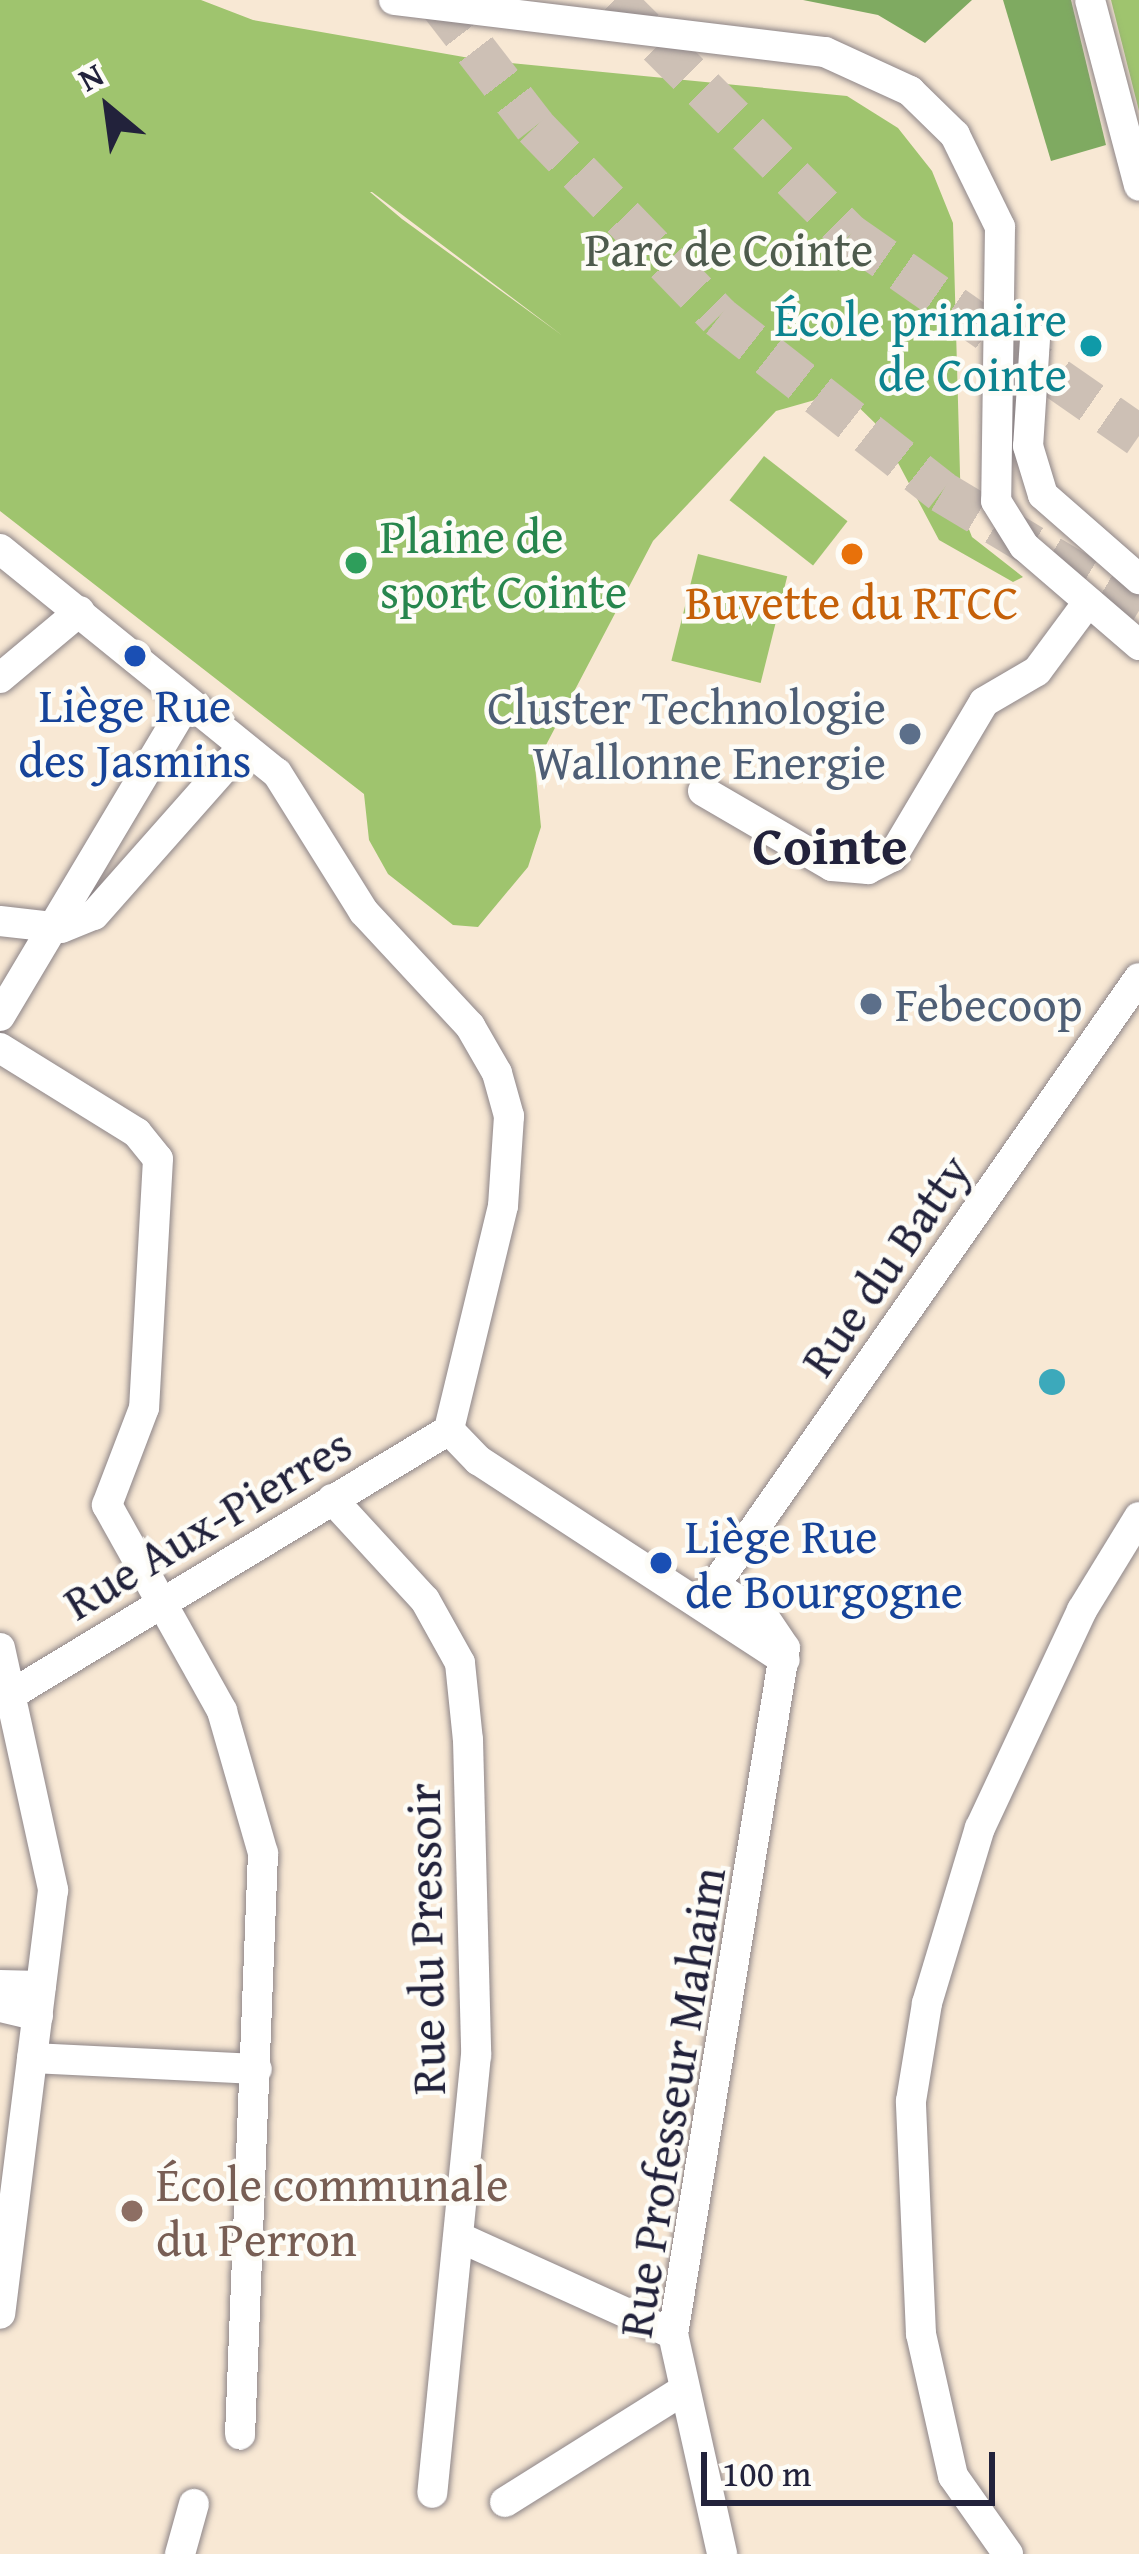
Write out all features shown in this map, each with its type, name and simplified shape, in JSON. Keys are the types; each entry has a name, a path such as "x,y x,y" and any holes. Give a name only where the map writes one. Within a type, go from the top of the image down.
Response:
{"street":[{"path":"394,0 825,52 910,92 955,135 1000,227 992,446 1004,518 1088,602 1139,645"},
{"path":"1090,0 1139,186"},
{"path":"1035,339 1028,446 1043,496 1139,579"},
{"path":"992,446 1028,446"},
{"path":"0,549 289,787 364,912 470,1026 497,1073 509,1116 503,1206 449,1430"},
{"path":"703,791 832,866 868,869 892,857 984,702 1037,671 1088,602"},
{"path":"0,678 80,611"},
{"path":"0,1016 66,913 185,706"},
{"path":"0,921 66,913 94,915 241,749"},
{"name":"Rue du Batty","path":"710,1594 1139,978"},
{"path":"0,1048 136,1133 158,1159 144,1408 106,1505 222,1711 262,1852 240,2435"},
{"name":"Rue Aux-Pierres","path":"13,1694 449,1430"},
{"name":"Rue Professeur Mahaim","path":"449,1430 478,1460 710,1594 764,1617 784,1660 673,2334 682,2391 722,2554"},
{"name":"Rue du Pressoir","path":"332,1499 425,1600 460,1663 476,2055 432,2493"},
{"path":"1008,2554 952,2476 921,2334 911,2101 927,2003 980,1828 1082,1610 1139,1517"},
{"path":"0,1648 50,1850 39,2001 0,2314"},
{"path":"0,1985 39,2001"},
{"path":"0,2006 39,2001"},
{"path":"32,2058 257,2069"},
{"path":"461,2238 673,2334"},
{"path":"505,2503 682,2391"},
{"path":"180,2554 194,2504"}],"green space":[{"name":"Parc de Cointe","path":"0,0 201,0 253,20 481,60 847,96 898,128 932,171 953,223 961,509 972,537 1023,577 1013,582 939,540 879,427 843,392 776,411 653,541 535,766 541,827 528,867 478,927 453,925 388,874 369,840 364,794 0,511","holes":["372,192 563,336 402,219"]},
{"path":"803,0 972,0 925,43 878,15"},
{"path":"1003,0 1071,0 1106,145 1051,161"},
{"path":"1111,0 1139,0 1139,111"},
{"path":"764,456 848,521 813,565 730,500"},
{"path":"698,554 787,576 761,683 671,661"}],"water":[{"path":"1052,1369 1065,1382 1052,1395 1039,1382"}],"tunnel":[{"path":"437,0 535,127 719,317 942,492 1139,610"},
{"path":"614,0 850,235 1139,436"}],"place":[{"name":"École primaire de Cointe","path":"1091,346"},
{"name":"Buvette du RTCC","path":"852,554"},
{"name":"Plaine de sport Cointe","path":"356,563"},
{"name":"Liège Rue des Jasmins","path":"135,656"},
{"name":"Cluster Technologie Wallonne Energie","path":"910,734"},
{"name":"Febecoop","path":"871,1004"},
{"name":"Liège Rue de Bourgogne","path":"661,1563"},
{"name":"École communale du Perron","path":"132,2211"}],"district":[{"name":"Cointe","path":"830,845"}]}
